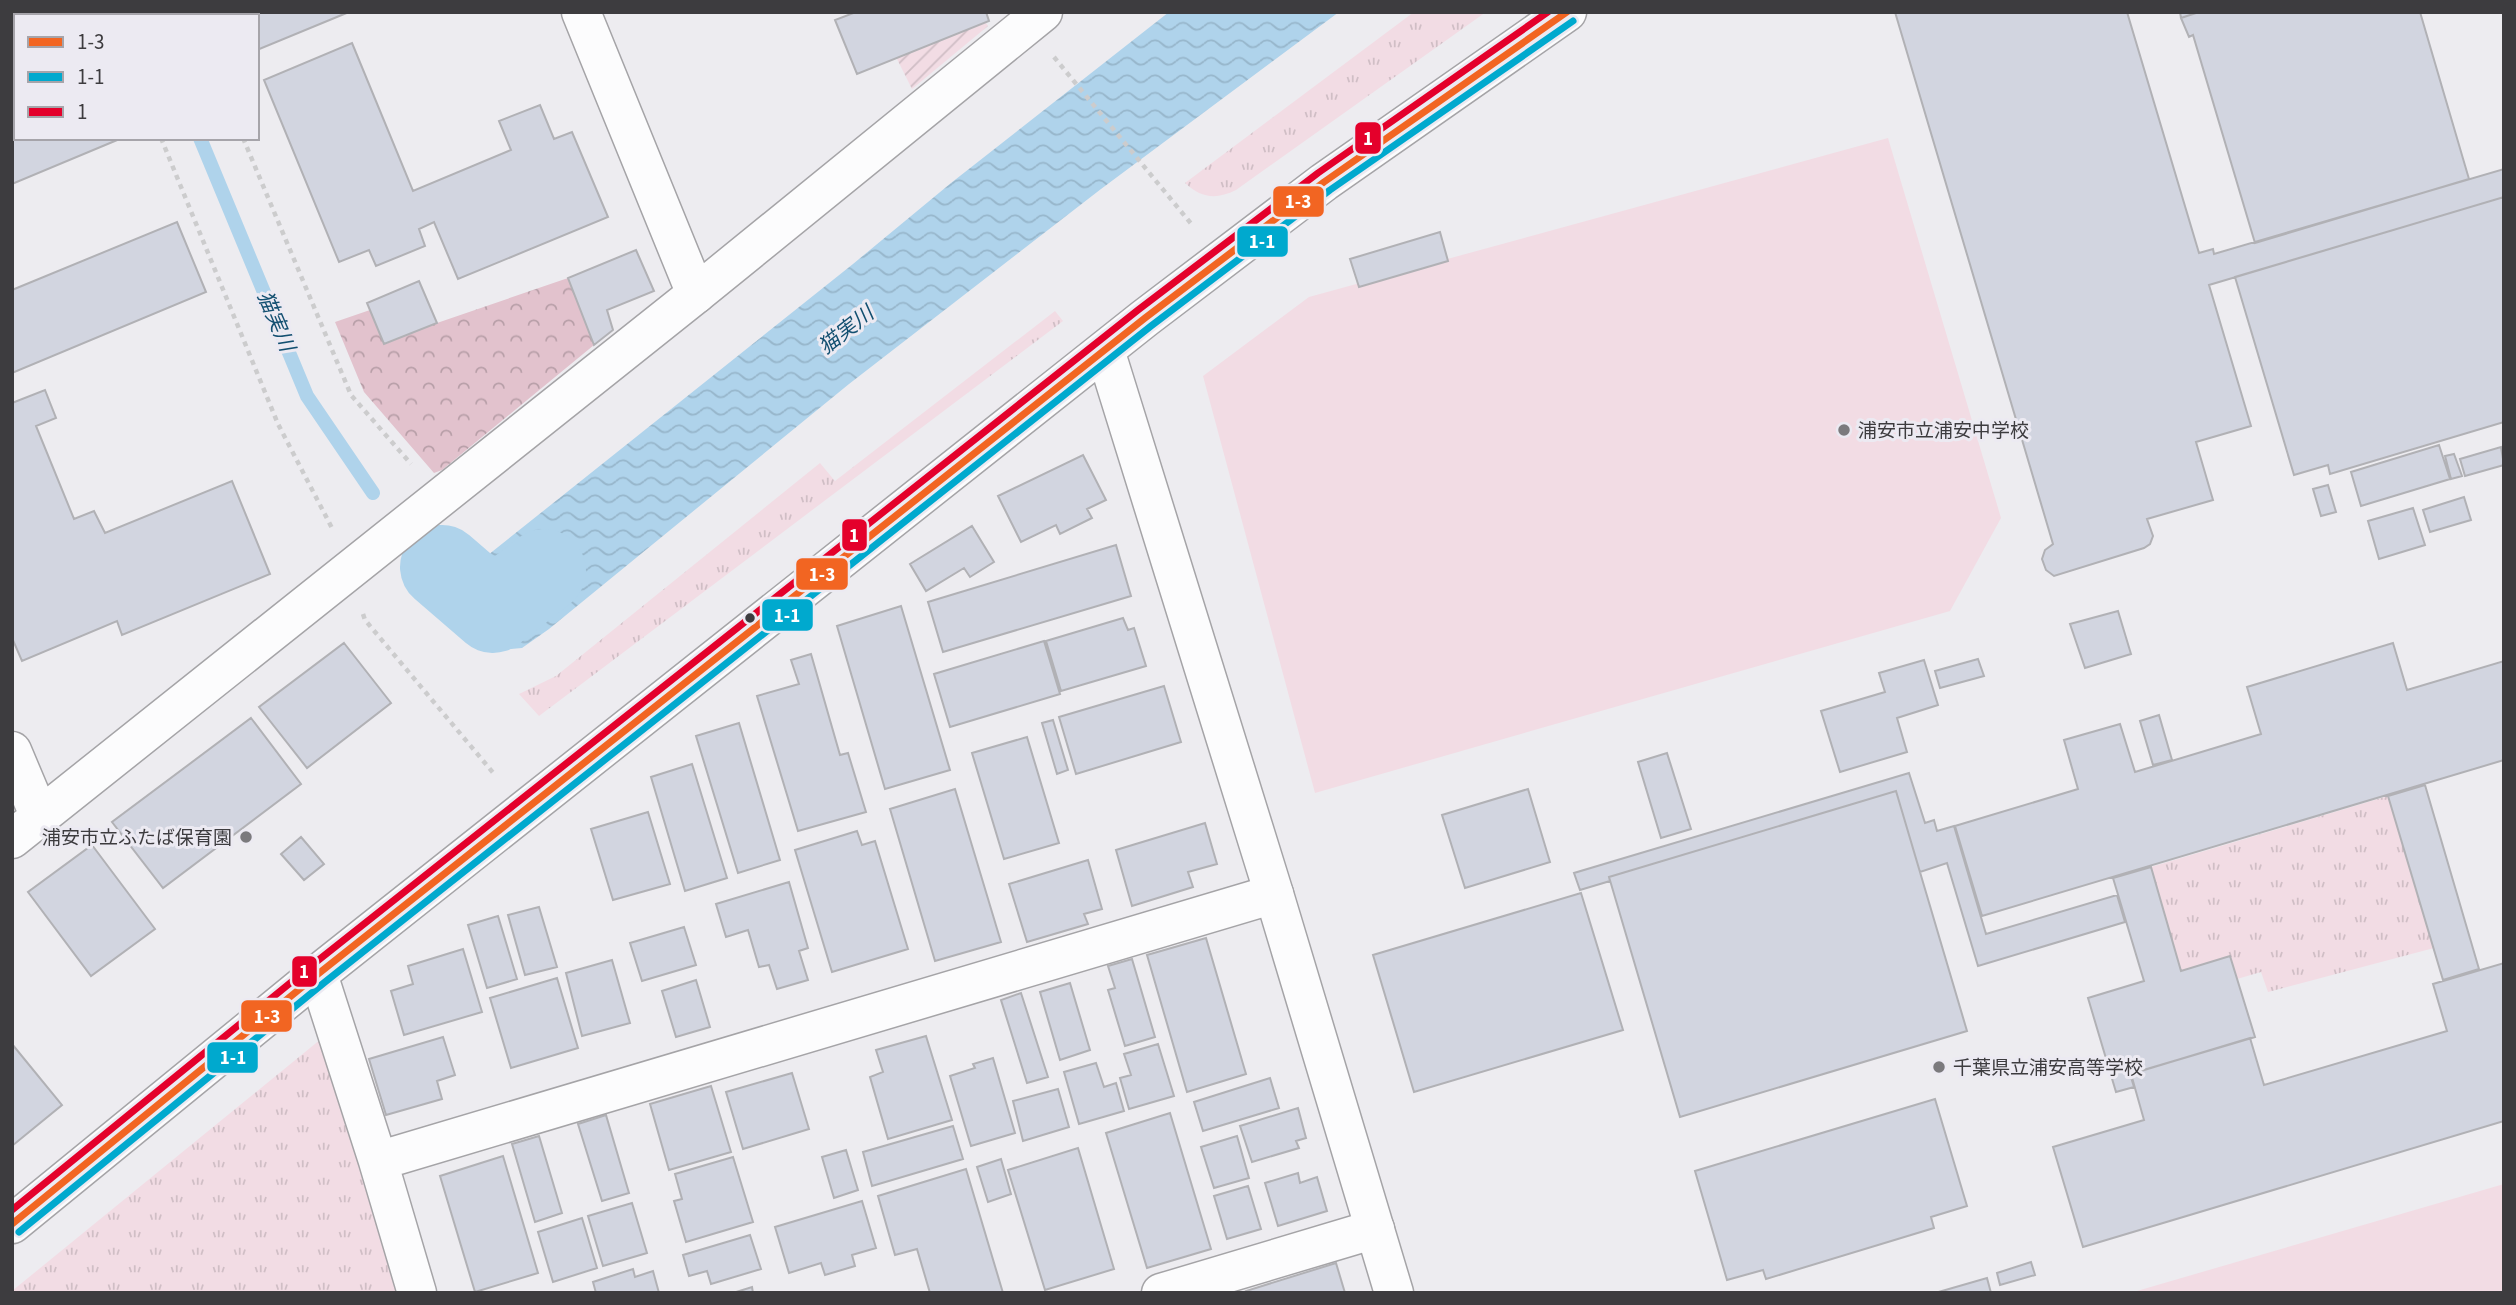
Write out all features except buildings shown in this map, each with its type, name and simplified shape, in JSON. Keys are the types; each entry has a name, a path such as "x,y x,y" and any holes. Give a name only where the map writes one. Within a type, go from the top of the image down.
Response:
{"street":[{"path":"581,12 696,294"},
{"path":"12,1224 318,974 1105,350 1324,182 1567,12"},
{"path":"12,751 26,827 696,294 1035,18"},
{"path":"1105,350 1274,894 1394,1293"},
{"path":"378,1161 1274,894"},
{"path":"318,974 417,1293"},
{"path":"1161,1293 1375,1229"}],"path":[{"path":"1035,18 1218,262"},
{"path":"162,140 278,424 337,539 365,620 495,775"},
{"path":"244,140 351,395 440,497"}],"green space":[{"path":"1414,12 1486,12 1236,190 1209,196 1197,192 1185,183"},
{"path":"986,23 988,26 912,89 896,57"},
{"path":"1888,138 2001,518 1950,611 1315,793 1203,376 1309,297"},
{"path":"568,278 594,345 442,470 434,473 364,392 335,322 370,310 385,344 437,323"},
{"path":"1055,311 1063,321 539,716 519,694 556,676 820,463 835,481"},
{"path":"2388,796 2434,948 2268,992 2261,972 2237,979 2181,971 2151,867"},
{"path":"321,1039 397,1293 12,1293 12,1291"},
{"path":"2504,1184 2504,1293 2130,1293"}],"water":[{"path":"1169,12 1339,12 1101,189 849,384 549,629 522,648 486,651 455,632 427,599 483,559 951,183"}],"waterway":[{"name":"猫実川","path":"201,140 307,396 373,493"},
{"name":"猫実川","path":"442,567 493,611 544,571"}],"transit line":[{"name":"1","path":"12,1210 311,966 1138,310 1318,173 1548,12"},
{"name":"1-3","path":"12,1224 318,974 1145,318 1324,182 1567,12"},
{"name":"1-1","path":"19,1232 325,982 1151,326 1330,190 1573,21"}],"place":[{"name":"浦安市立浦安中学校","path":"1844,430"},
{"name":"浦安市立ふたば保育園","path":"246,837"},
{"name":"千葉県立浦安高等学校","path":"1939,1067"}]}
